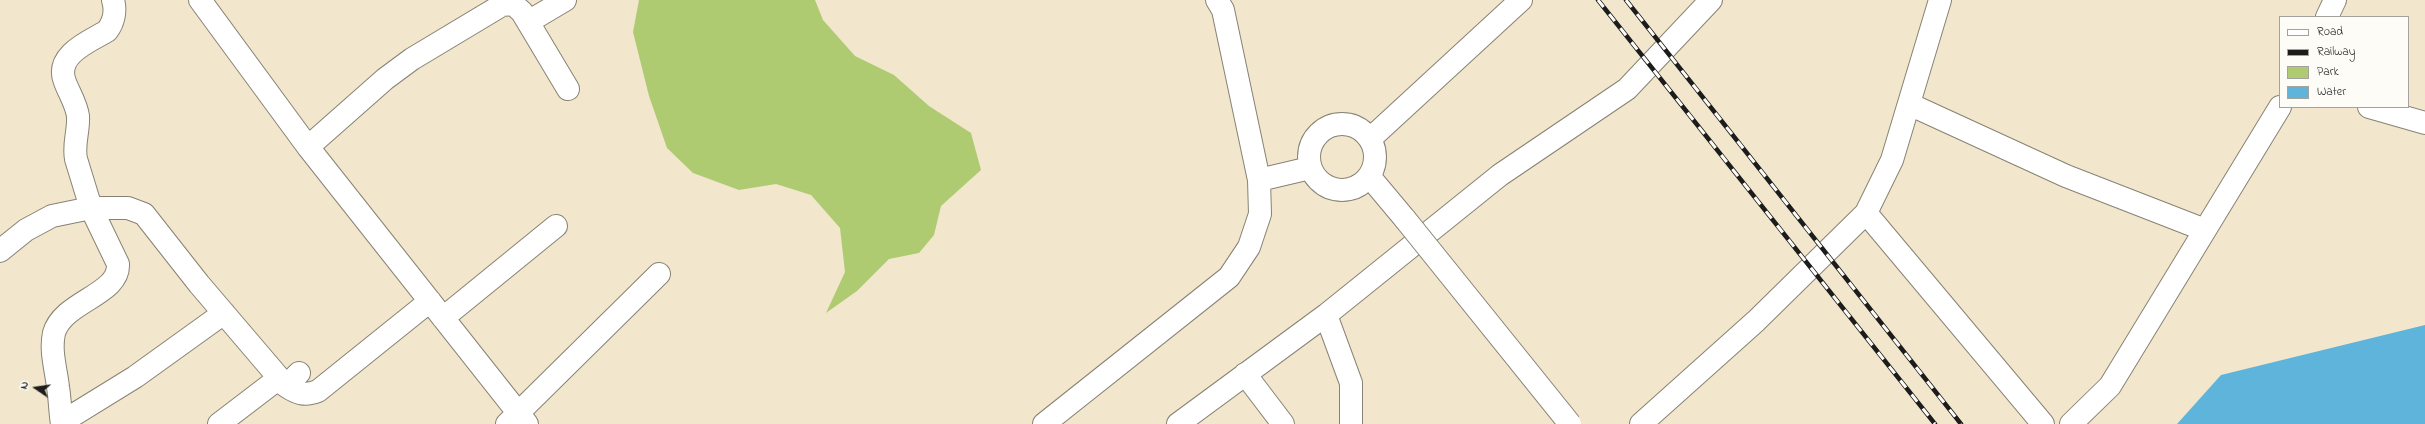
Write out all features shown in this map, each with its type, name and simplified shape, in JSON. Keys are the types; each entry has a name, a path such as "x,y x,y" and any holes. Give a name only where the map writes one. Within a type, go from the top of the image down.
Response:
{"street":[{"path":"113,0 115,6 111,26 107,31 71,54 66,60 63,74 78,116 74,150 91,208 118,264 119,270 114,281 68,312 55,331 53,360 62,423 135,377 224,313"},
{"path":"200,0 308,147 436,310 517,420 659,274"},
{"path":"528,22 565,0"},
{"path":"1044,424 1229,277 1249,246 1260,214 1259,180 1223,10 1217,0"},
{"path":"1370,139 1520,0"},
{"path":"1178,424 1326,315 1500,175 1627,89 1711,0"},
{"path":"1641,424 1756,321 1866,213 1892,160 1940,0"},
{"path":"2327,16 2335,0"},
{"path":"308,147 385,79 412,59 502,4 513,4 518,7 568,89"},
{"path":"1909,104 2066,176 2205,230"},
{"path":"2071,424 2110,386 2279,108"},
{"path":"2372,108 2425,123"},
{"path":"1339,124 1351,125 1362,130 1370,139 1375,152 1374,164 1369,176 1358,186 1344,190 1329,188 1317,180 1310,168 1308,155 1311,144 1318,134 1328,126 1339,124"},
{"path":"1259,180 1310,168"},
{"path":"1369,176 1406,218 1570,424"},
{"path":"0,251 26,230 52,216 91,208 128,208 144,214 224,313 292,380 297,393 307,395 318,391 556,226"},
{"path":"1866,213 2043,424"},
{"path":"1326,315 1351,384 1351,424"},
{"path":"1245,374 1283,424"},
{"path":"219,424 274,382 278,380 292,380"}],"green space":[{"path":"639,0 815,0 823,20 855,56 894,75 929,106 971,133 981,170 941,206 934,235 919,253 889,259 857,291 826,313 845,272 840,228 811,195 776,184 739,190 693,173 667,148 649,96 633,32"}],"water":[{"path":"2425,325 2425,424 2177,424 2221,375"}],"railway":[{"path":"1598,0 1935,424"},
{"path":"1626,0 1961,424"}]}
